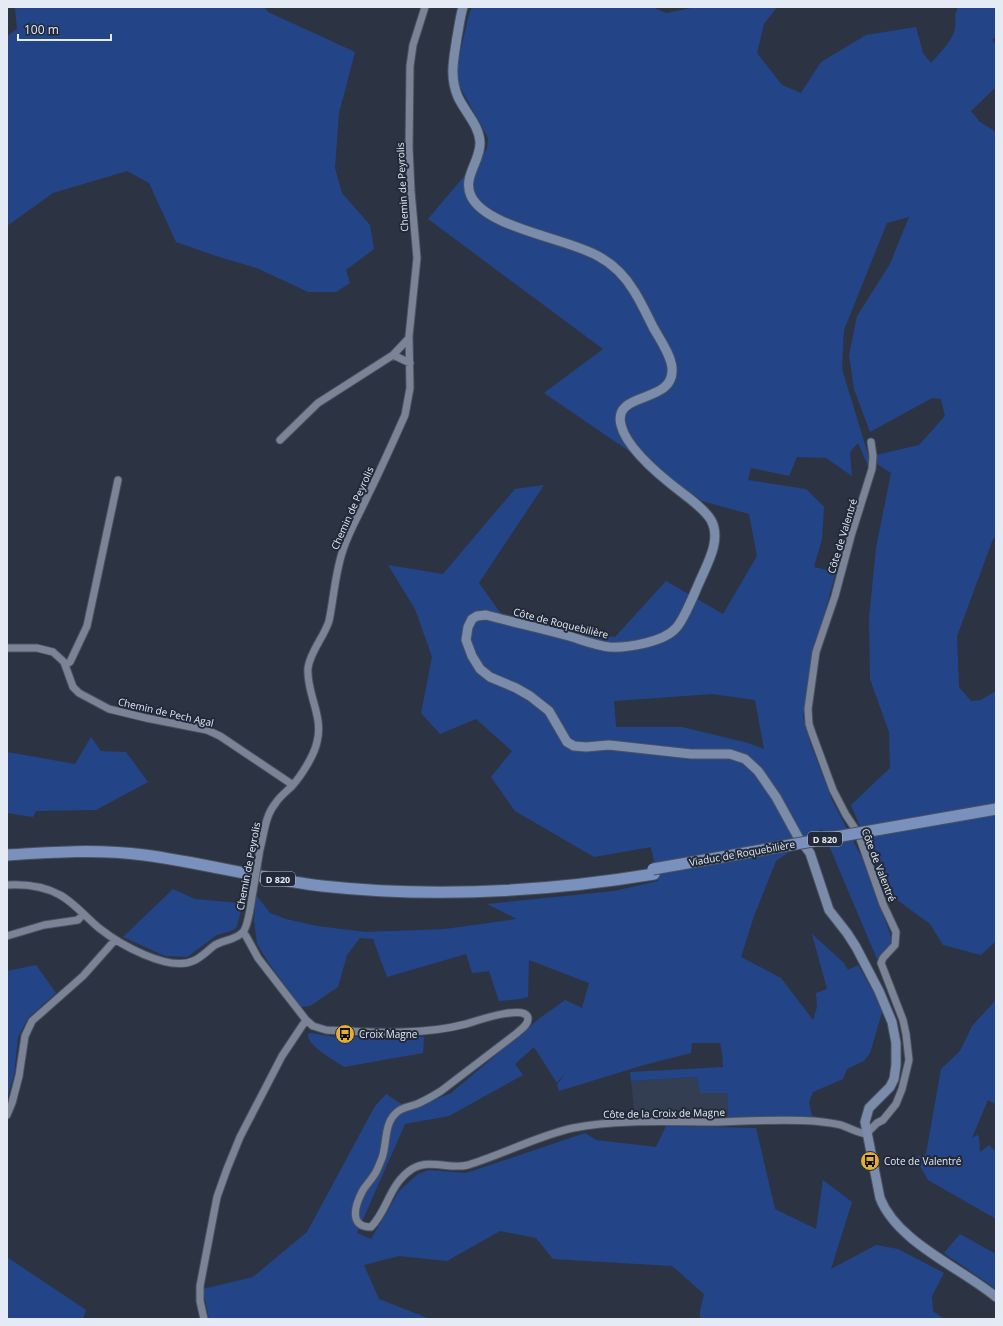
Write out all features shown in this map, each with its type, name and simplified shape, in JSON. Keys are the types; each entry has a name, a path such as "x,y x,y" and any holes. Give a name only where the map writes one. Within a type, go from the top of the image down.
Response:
{"main road":[{"name":"Viaduc de Roquebilière","path":"654,872 996,809"},
{"name":"Viaduc de Roquebilière","path":"654,872 996,815"},
{"name":"D 820","path":"7,855 69,851 144,855 274,879 365,890 412,893 462,893 511,890 654,872"}],"street":[{"name":"Chemin de Peyrolis","path":"243,932 247,923 260,850 271,810 275,803 293,785 311,759 317,743 318,718 308,668 311,658 324,634 328,621 343,548 405,415 410,388 409,338 417,258 409,148 410,66 413,45 425,7"},
{"name":"Côte de Roquebilière","path":"463,7 452,68 458,96 480,136 478,156 469,180 472,198 479,207 511,225 578,246 596,254 623,275 634,290 666,351 671,362 672,370 670,382 662,390 632,401 623,408 619,417 621,427 627,439 638,453 658,473 704,512 711,520 715,539 712,552 693,598 677,628 665,637 632,646 612,647 596,645 568,636 486,615 477,616 472,619 468,627 466,640 472,656 480,669 490,677 516,688 530,696 549,711 567,742 574,746 609,745 691,754 730,754 745,759 758,771 776,798 798,838 810,853 829,910 847,933 856,948 881,996 892,1022 896,1043 896,1065 894,1079 890,1087 869,1108 865,1122"},
{"path":"280,440 318,403 393,355 409,338"},
{"path":"393,355 410,363"},
{"name":"Côte de Valentré","path":"867,1133 877,1123 883,1120 896,1104 902,1089 909,1060 902,1020 881,963 883,958 896,945 896,932 882,904 858,833 846,815 833,790 810,728 808,709 816,652 835,596 851,536 872,469 873,456 871,442"},
{"path":"65,665 70,662 86,626 118,480"},
{"name":"Chemin de Pech Agal","path":"7,648 37,648 53,652 64,662 73,687 80,695 109,709 207,730 220,736 293,785"},
{"path":"7,885 21,884 44,888 61,895 116,940 152,958 166,963 177,964 193,961 218,943 243,932"},
{"path":"7,936 44,925 78,920 83,914"},
{"name":"Côte de la Croix de Magne","path":"243,932 258,958 306,1020 313,1026 326,1030 411,1032 454,1027 512,1012 522,1012 528,1017 527,1023 517,1033 432,1098 402,1108 395,1114 390,1122 382,1157 376,1172 364,1189 356,1205 355,1217 358,1223 365,1227 371,1227 378,1220 389,1195 400,1180 412,1169 423,1164 434,1163 465,1166 533,1140 573,1128 627,1122 769,1120 831,1123 867,1133"},
{"path":"7,1115 12,1103 19,1076 24,1036 32,1021 83,976 116,940"},
{"path":"204,1319 200,1301 200,1286 220,1187 240,1136 282,1056 306,1020"},
{"path":"877,1123 865,1122 873,1156 880,1198 890,1217 904,1231 924,1247 996,1297"}],"shaded area":[{"path":"15,7 264,7 268,12 355,52 339,113 335,168 342,193 370,225 374,249 346,270 350,283 336,292 308,292 257,268 176,242 149,183 127,171 53,193 7,226 7,36 17,29"},
{"path":"472,7 652,7 666,13 696,7 777,7 764,24 757,53 782,85 801,93 821,62 866,35 916,27 923,53 931,63 952,36 955,29 958,7 996,8 996,36 992,40 996,45 996,87 971,111 980,122 996,132 996,536 993,539 957,636 959,687 971,701 981,700 996,691 996,941 981,955 943,945 930,924 889,894 851,805 890,768 889,732 870,679 869,618 876,548 891,473 877,464 876,455 919,445 945,416 941,399 932,398 870,432 854,389 849,355 857,316 890,264 909,217 887,223 844,330 842,369 870,461 869,468 858,443 850,452 852,476 826,458 797,457 789,476 751,468 748,480 806,489 824,507 822,539 814,567 836,572 810,665 803,717 810,742 832,800 862,858 892,939 889,946 877,959 822,829 776,861 754,916 741,957 781,978 813,1020 817,1007 816,993 827,989 812,934 844,963 848,970 858,965 883,1009 870,1053 864,1061 847,1069 843,1079 813,1092 809,1102 812,1116 728,1117 727,1093 700,1093 697,1077 631,1081 630,1072 723,1067 720,1043 692,1043 691,1053 644,1065 559,1091 557,1085 567,1070 557,1083 534,1047 515,1064 523,1075 449,1116 405,1124 357,1233 371,1239 399,1191 418,1174 429,1170 466,1173 585,1133 596,1140 656,1147 666,1126 756,1128 775,1209 816,1229 823,1180 852,1202 831,1269 876,1245 898,1249 944,1273 932,1296 933,1311 944,1319 700,1319 700,1311 704,1294 672,1266 553,1259 536,1238 500,1231 447,1261 399,1256 364,1265 379,1299 430,1319 209,1319 203,1289 253,1277 307,1232 375,1106 386,1094 411,1110 451,1093 540,1018 565,1000 582,1008 589,983 529,960 528,997 499,1001 489,971 472,973 466,954 387,977 373,939 360,938 347,955 338,987 310,1006 301,1007 270,965 257,944 254,920 256,895 270,913 286,919 317,926 366,932 445,929 517,919 487,904 614,891 658,881 651,847 594,857 515,811 491,777 512,751 476,719 440,734 421,713 432,657 415,609 388,565 443,574 515,489 544,485 479,583 510,626 615,637 666,581 723,614 757,556 749,514 702,501 544,393 603,349 428,219 487,149 488,138 459,85 456,71 469,14","holes":["712,694 755,700 764,749 748,743 682,727 616,727 614,701"]},
{"path":"91,737 101,751 126,752 148,782 96,810 36,811 33,817 7,813 7,752 75,764"},
{"path":"173,889 195,899 239,903 241,911 237,926 234,930 217,935 187,957 165,956 123,937"},
{"path":"36,965 56,993 28,1018 18,1037 14,1075 7,1098 7,971"},
{"path":"996,1000 996,1104 988,1100 972,1138 977,1135 979,1137 980,1152 989,1145 996,1152 996,1219 928,1180 915,1157 926,1154 941,1069 960,1051 972,1026"},
{"path":"311,1033 335,1037 424,1037 423,1053 344,1067 316,1048 309,1038 308,1034"},
{"path":"697,1077 727,1093 728,1117 635,1118 631,1081"},
{"path":"960,1234 996,1254 996,1289 944,1253"},
{"path":"7,1257 86,1310 83,1319 7,1319"}],"place":[{"name":"Croix Magne","path":"345,1034"},
{"name":"Cote de Valentré","path":"870,1161"}]}
